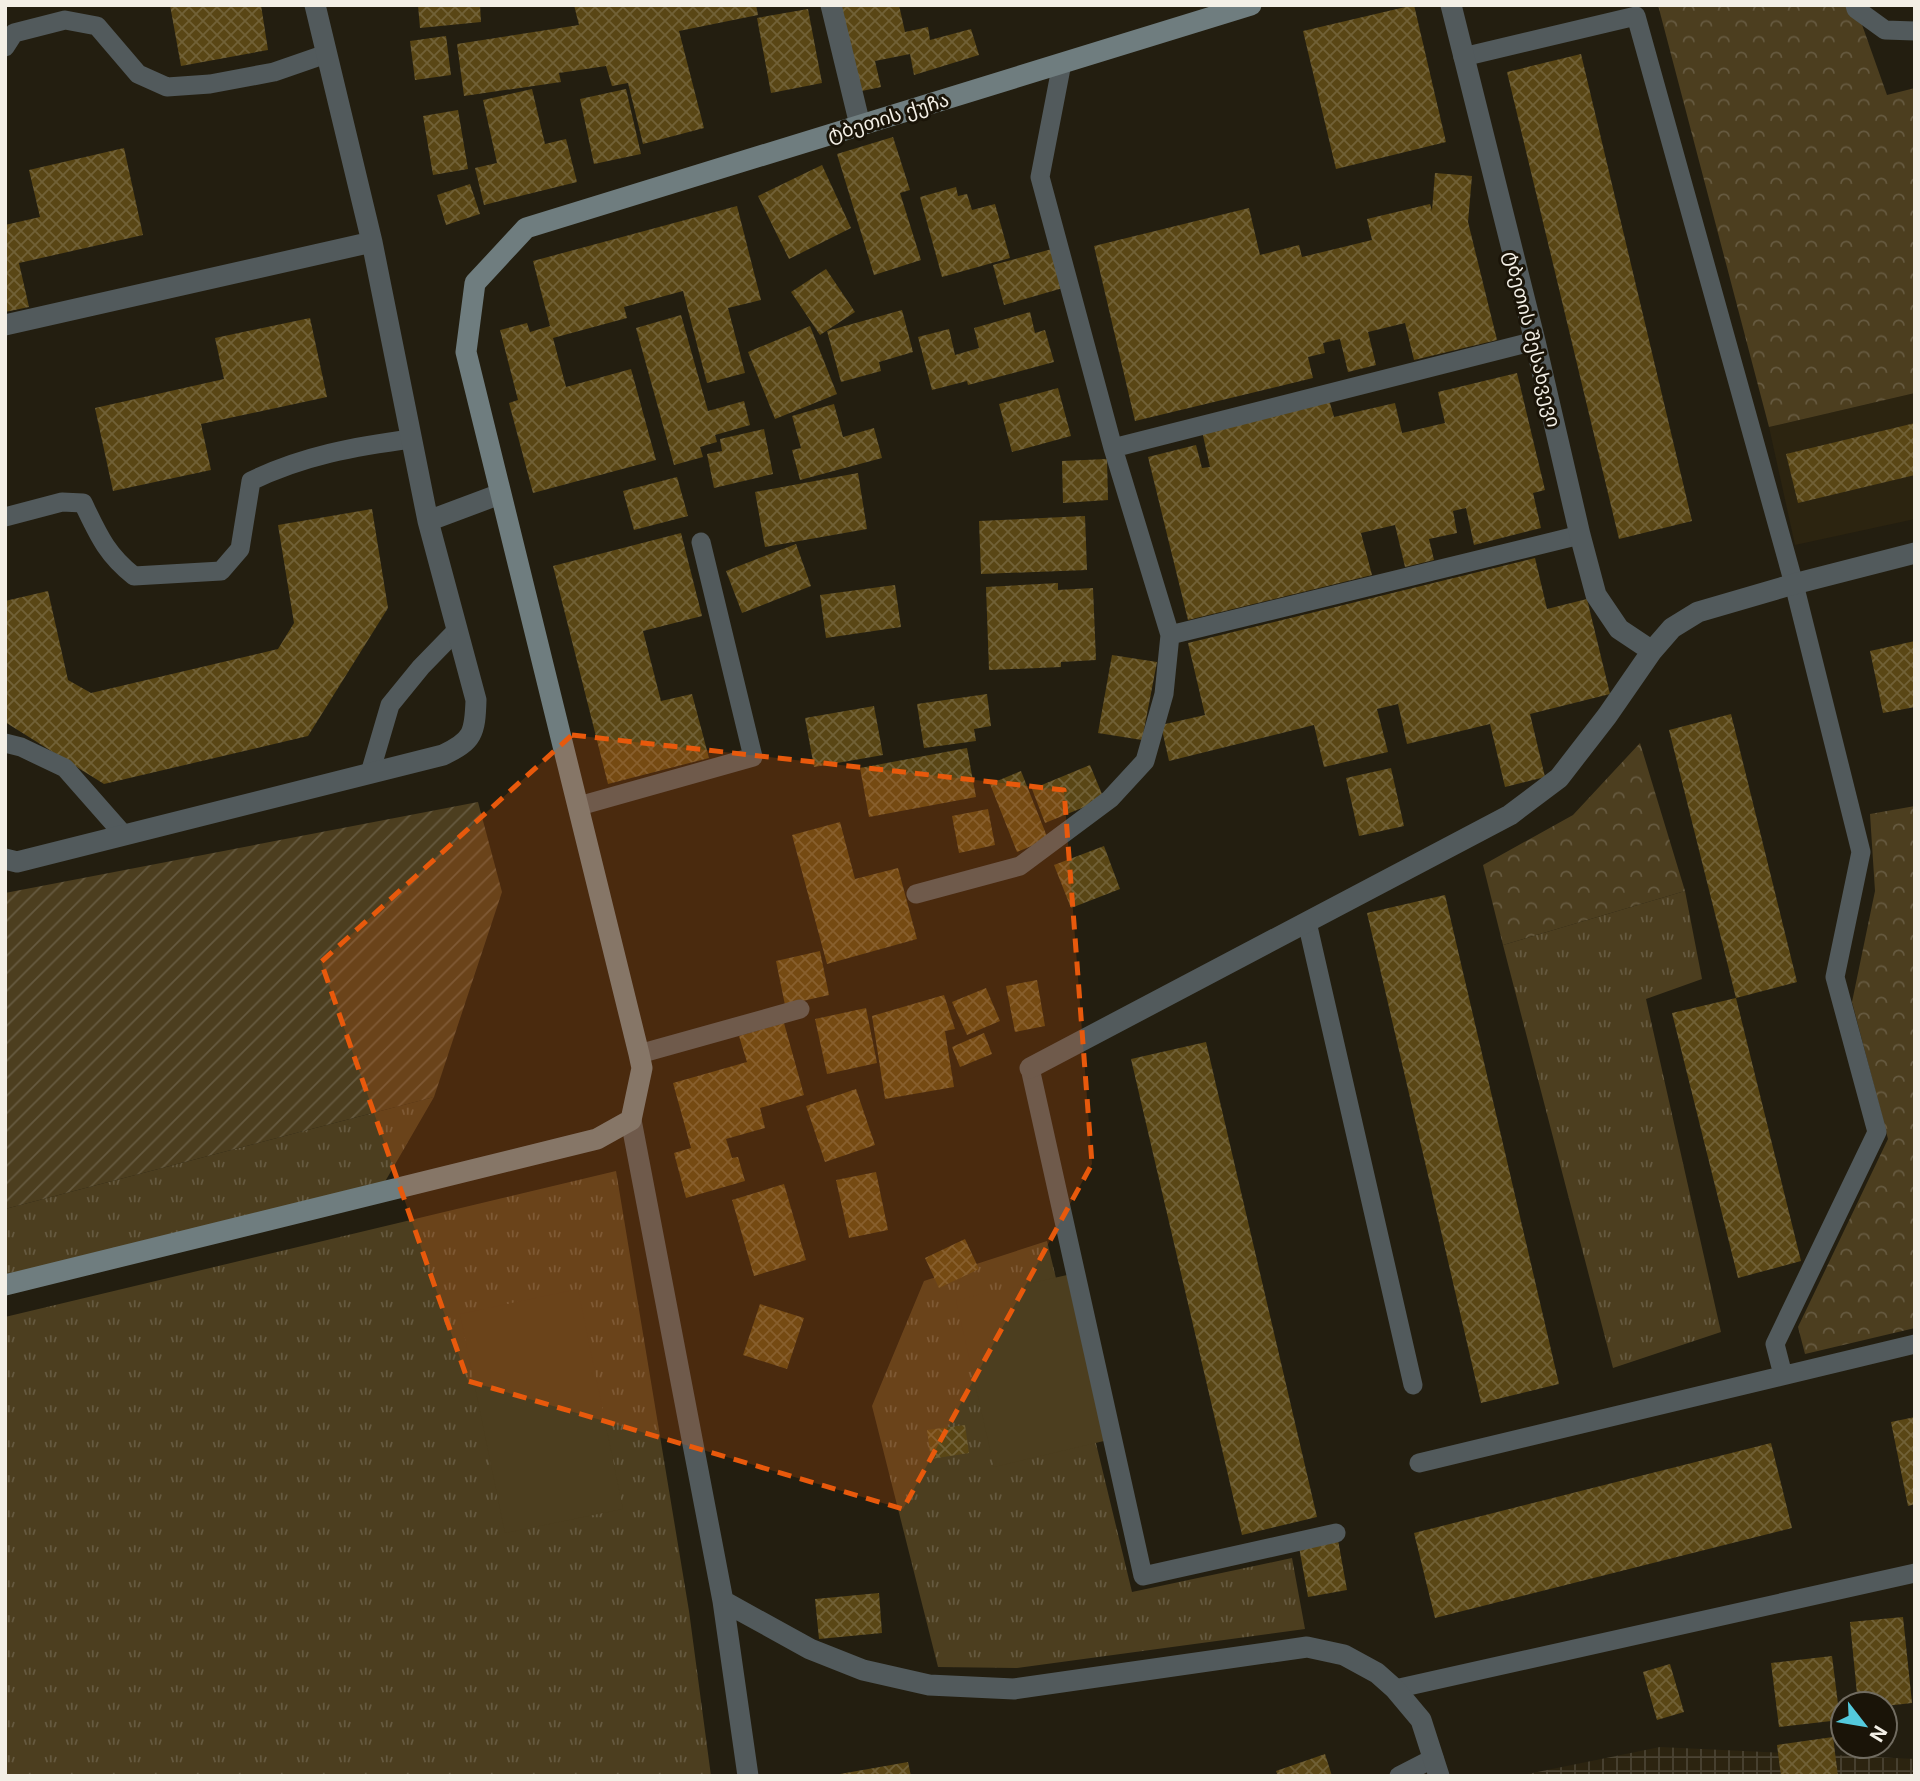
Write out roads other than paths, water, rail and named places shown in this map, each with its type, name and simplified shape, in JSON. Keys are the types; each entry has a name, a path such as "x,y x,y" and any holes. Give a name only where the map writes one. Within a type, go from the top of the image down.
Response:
{"street":[{"path":"5,859 17,862 443,755 463,746 475,728 477,700 428,521 372,242 315,5"},
{"path":"831,5 860,125"},
{"name":"ტბეთის ქუჩა","path":"500,494 466,352 475,283 526,228 1251,5"},
{"name":"ტბეთის შესახვევი","path":"1451,5 1596,594 1619,629 1652,651"},
{"path":"5,325 372,242"},
{"path":"428,521 500,494 642,1068 631,1120 723,1601 748,1776"},
{"path":"1030,1068 1510,815 1559,778 1652,651 1672,628 1698,612 1915,553"},
{"path":"5,1285 597,1139 631,1120"},
{"path":"723,1601 810,1649 863,1670 929,1685 1014,1689 1307,1647 1343,1655 1377,1673 1395,1689 1421,1720 1436,1767"}],"lane":[{"path":"1855,5 1856,9 1885,30 1915,31"},
{"path":"1463,57 1636,16 1794,584 1861,852 1835,977 1877,1132 1775,1344 1783,1375"},
{"path":"5,47 14,33 65,20 97,26 138,74 167,88 210,84 274,72 326,54"},
{"path":"916,894 1020,866 1110,799 1146,761 1164,694 1170,635 1114,448 1040,177 1062,63"},
{"path":"1114,448 1535,341"},
{"path":"5,517 62,502 83,503 114,561 134,576 221,571 240,549 251,481 279,467 348,447 412,439"},
{"path":"1170,635 1580,535"},
{"path":"579,806 753,757 701,542"},
{"path":"370,774 390,705 421,667 457,630"},
{"path":"5,743 21,747 65,768 124,835"},
{"path":"1307,922 1413,1385"},
{"path":"639,1054 800,1009"},
{"path":"1030,1068 1143,1576 1336,1533"},
{"path":"1419,1463 1915,1343"},
{"path":"1395,1689 1915,1573"},
{"path":"1399,1776 1436,1767"}]}
